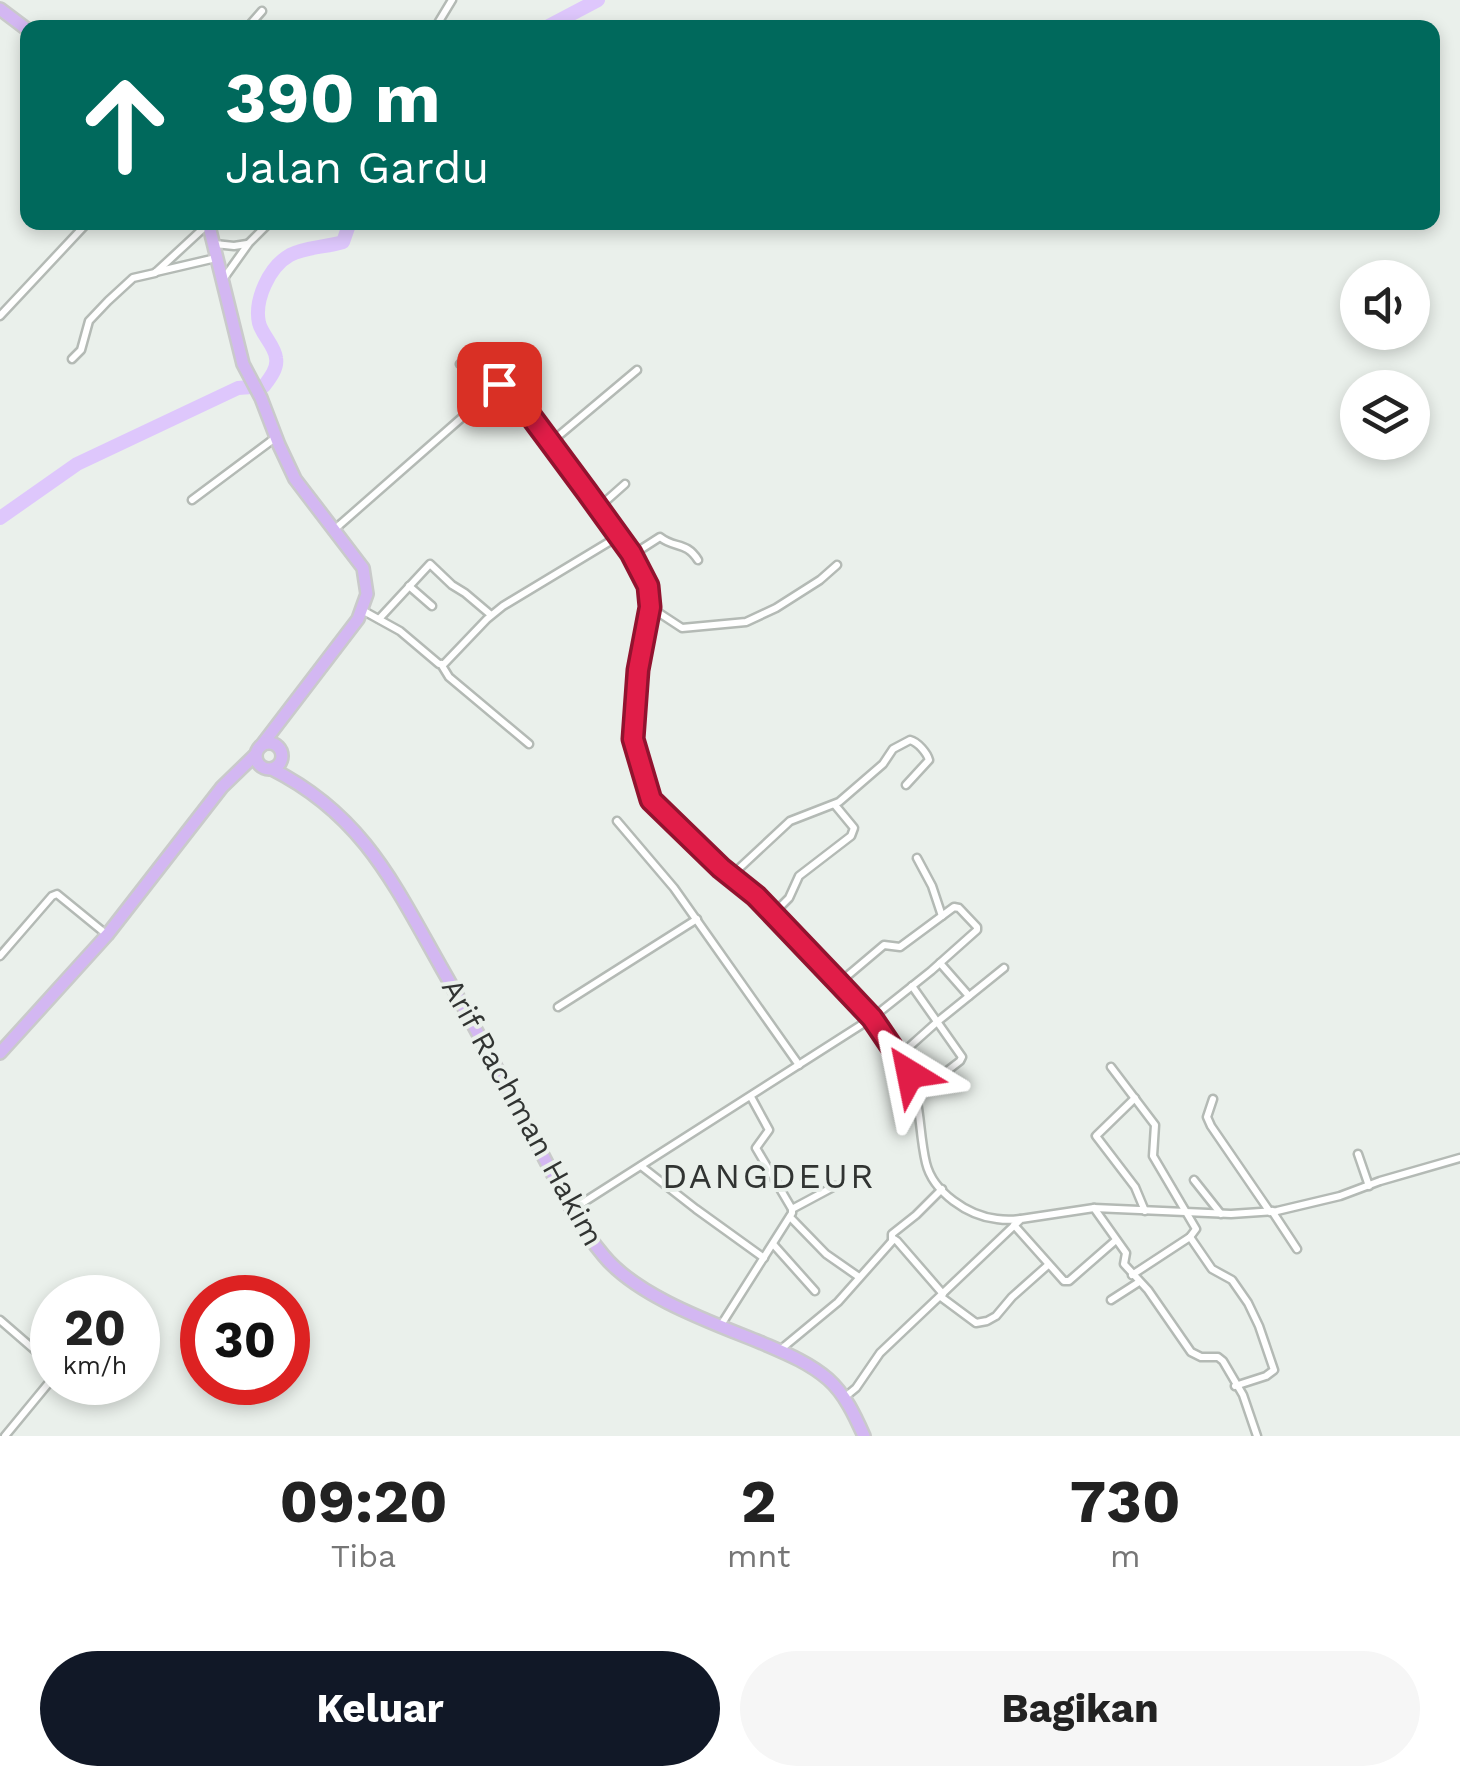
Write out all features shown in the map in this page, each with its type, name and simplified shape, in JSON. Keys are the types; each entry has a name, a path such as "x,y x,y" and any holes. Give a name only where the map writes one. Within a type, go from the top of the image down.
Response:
{"main road":[{"path":"211,230 244,364 296,478 363,568 367,594 358,619 263,748 257,764 273,766"},
{"path":"0,1053 107,935 234,774 263,748 280,750 273,766"},
{"path":"234,774 273,766"},
{"name":"Arif Rachman Hakim","path":"273,766 352,829 398,888 572,1210 603,1255 642,1287 810,1365 844,1398 861,1434"}],"street":[{"path":"255,20 262,11"},
{"path":"0,316 81,230"},
{"path":"155,272 201,230"},
{"path":"224,278 262,230"},
{"path":"72,358 81,350 91,318 134,278 248,244"},
{"path":"460,364 499,384 530,415 619,536 648,586 650,607 638,670 634,748 651,800 772,914 839,983 900,1056 910,1074 921,1114 926,1163 942,1190 966,1209 998,1220 1016,1221 1094,1208 1222,1214 1271,1211 1340,1196 1460,1158"},
{"path":"550,444 637,370"},
{"path":"334,531 499,384"},
{"path":"192,500 276,437"},
{"path":"598,508 625,484"},
{"path":"441,664 491,616 619,536"},
{"path":"632,555 660,537 668,543 683,545 698,560"},
{"path":"379,619 432,564 491,616"},
{"path":"650,607 682,628 746,622 791,600 837,565"},
{"path":"409,586 432,606"},
{"path":"362,610 400,631 529,744"},
{"path":"732,876 790,821 835,804 882,764 893,749 910,740 929,760 906,785"},
{"path":"772,914 789,898 800,876 851,836 854,828 835,804"},
{"path":"617,821 669,881 799,1065"},
{"path":"917,858 942,916"},
{"path":"0,956 57,894 107,935"},
{"path":"572,1210 868,1020 978,929 957,907 900,948 884,945 839,983"},
{"path":"558,1007 697,920"},
{"path":"940,963 969,996"},
{"path":"900,1056 1004,968"},
{"path":"912,986 962,1054 962,1059 916,1095"},
{"path":"1111,1067 1156,1125 1154,1156 1196,1229 1132,1275"},
{"path":"750,1096 769,1130 756,1148 791,1213 826,1254 860,1278"},
{"path":"1134,1098 1096,1136 1135,1187 1145,1210"},
{"path":"1213,1099 1207,1117 1210,1126 1297,1250"},
{"path":"1358,1154 1369,1186"},
{"path":"642,1166 764,1258"},
{"path":"1194,1180 1222,1214"},
{"path":"721,1326 791,1213 835,1186"},
{"path":"780,1351 834,1305 892,1240 892,1234 942,1190"},
{"path":"1094,1208 1126,1253 1124,1264 1148,1290 1191,1352 1201,1358 1220,1358 1243,1395 1257,1436"},
{"path":"1016,1221 1064,1282 1116,1240"},
{"path":"844,1398 856,1388 880,1352 1016,1221"},
{"path":"1190,1237 1212,1270 1232,1280 1248,1303 1274,1370 1235,1386"},
{"path":"892,1240 898,1241 942,1296 976,1323 996,1316 1048,1265"},
{"path":"772,1244 814,1291"},
{"path":"1110,1300 1138,1282"},
{"path":"0,1320 30,1346"},
{"path":"5,1436 30,1405"}],"waterway":[{"path":"560,20 598,0"},
{"path":"0,518 77,464 238,388 264,386 276,362 259,323 265,285 282,260 302,250 343,242 347,230"}],"district":[{"name":"DANGDEUR","path":"769,1176"}],"route":[{"path":"499,384 530,415 587,492 631,553 648,586 650,607 638,670 633,739 651,800 756,896 839,983 872,1018 910,1074"}]}
